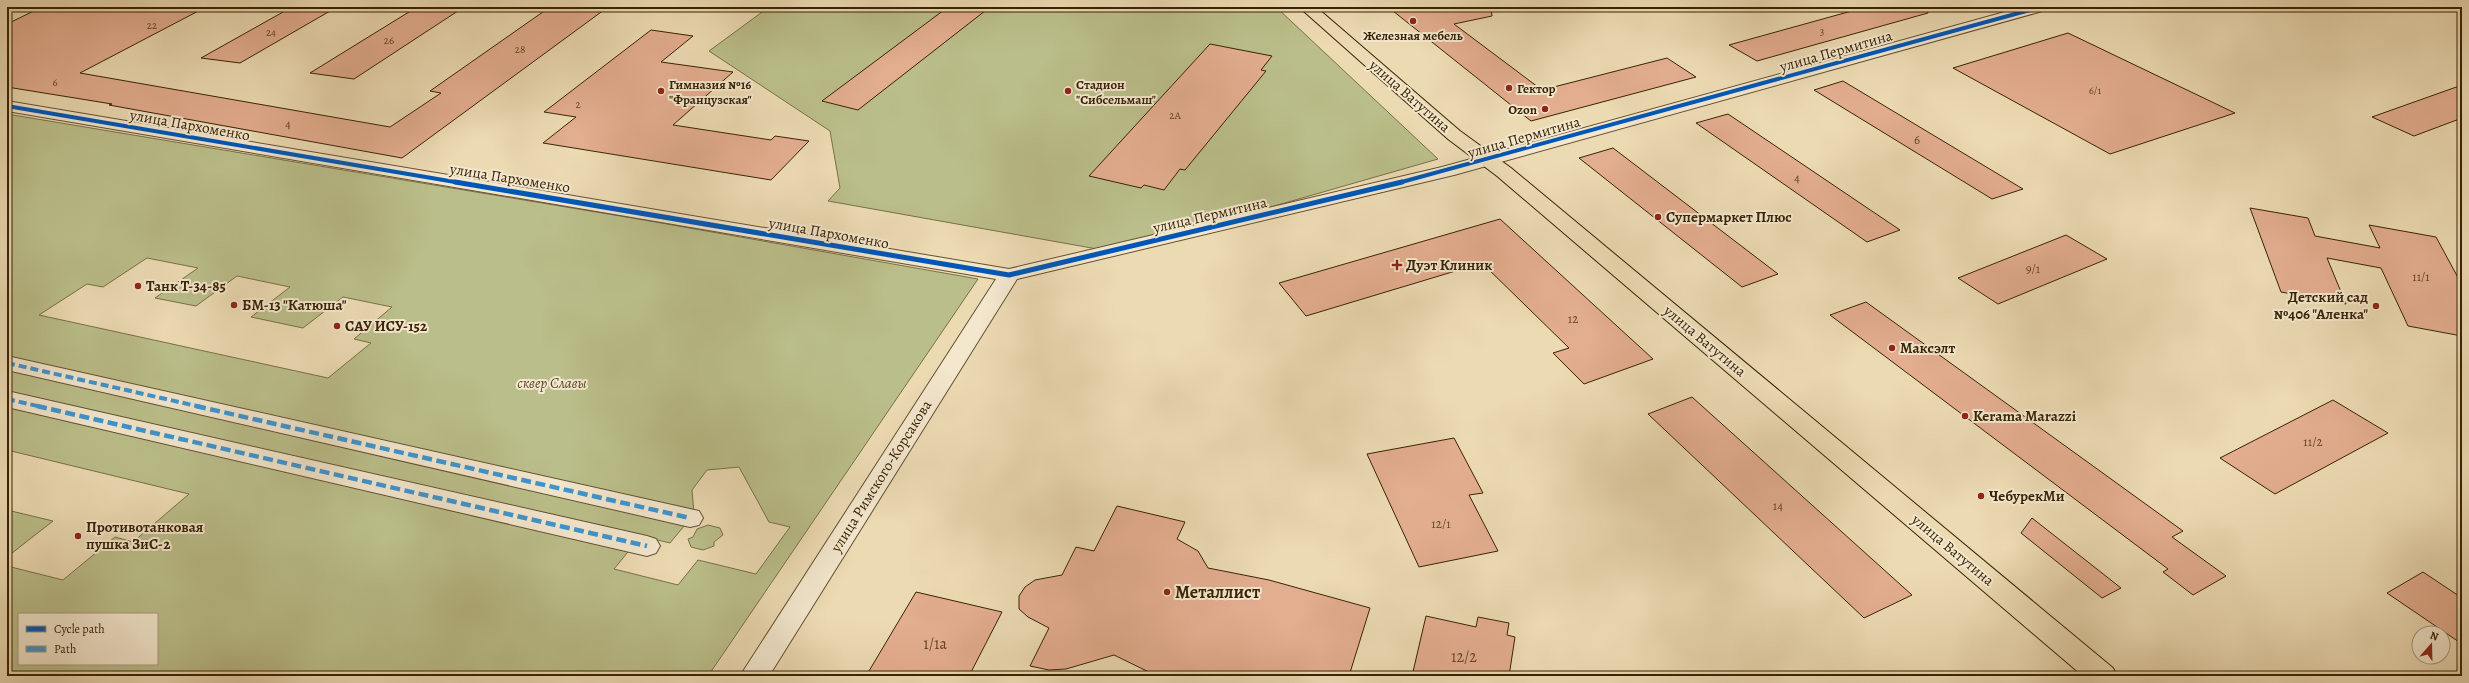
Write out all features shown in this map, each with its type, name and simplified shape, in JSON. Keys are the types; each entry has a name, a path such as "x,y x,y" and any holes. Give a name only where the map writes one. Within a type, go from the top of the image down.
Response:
{"main road":[{"name":"улица Ватутина","path":"1307,7 1454,135 1487,159 2103,676"}],"street":[{"name":"улица Пермитина","path":"1009,275 1447,171 2041,7"},
{"name":"улица Пархоменко","path":"7,106 1009,275"},
{"name":"улица Римского-Корсакова","path":"754,676 1009,275"},
{"path":"7,363 690,518"},
{"path":"7,399 647,546"}],"green space":[{"name":"Стадион \"Сибсельмаш\"","path":"769,7 1276,7 1438,159 1114,252 828,201 840,188 830,131 709,51"},
{"name":"сквер Славы","path":"7,114 644,220 978,279 708,676 7,676 7,566 63,580 115,537 133,542 189,494 7,450","holes":["147,258 198,268 155,298 196,306 237,276 290,287 251,317 303,328 343,297 392,307 354,339 371,343 328,378 39,315 87,284 103,287","739,467 769,522 790,527 756,574 698,560 678,585 614,569 641,536 670,543 694,514 692,490 707,470"]},
{"path":"7,510 53,521 7,557"},
{"path":"708,525 720,528 723,535 714,542 714,546 703,550 691,547 688,539 693,537 697,529"}],"building":[{"path":"42,7 206,7 80,73 390,127 441,93 430,91 550,7 608,7 402,158 109,105 112,104 7,87 7,24"},
{"path":"292,7 337,7 240,63 201,58"},
{"path":"417,7 464,7 354,79 310,73"},
{"path":"948,7 990,7 858,110 822,101"},
{"path":"1388,7 1491,7 1492,16 1454,24 1542,90 1667,58 1696,77 1531,121"},
{"path":"1866,7 1927,7 1928,13 1757,61 1729,45"},
{"path":"651,30 693,36 661,62 733,72 673,125 771,140 775,136 809,141 771,180 543,143 576,117 544,112"},
{"path":"2068,33 2235,113 2110,154 1953,68"},
{"path":"1210,44 1272,56 1261,70 1266,71 1185,170 1180,169 1164,190 1144,185 1141,188 1089,176"},
{"path":"1843,81 2023,189 1992,199 1814,90"},
{"path":"2462,85 2462,118 2414,136 2372,117"},
{"path":"1728,114 1900,230 1867,242 1696,123"},
{"path":"1613,148 1778,274 1742,287 1579,158"},
{"path":"2250,208 2308,218 2315,236 2380,248 2369,225 2436,237 2462,285 2462,336 2408,326 2381,268 2327,258 2346,304 2281,292"},
{"path":"1500,219 1653,359 1584,384 1553,353 1569,348 1482,263 1306,316 1279,283"},
{"path":"2066,235 2107,259 1998,304 1958,278"},
{"path":"1866,302 2183,531 2172,537 2226,576 2193,595 2163,572 2168,569 1830,315"},
{"path":"1692,397 1912,595 1864,618 1648,414"},
{"path":"2333,400 2388,433 2275,494 2220,458"},
{"path":"1454,438 1483,493 1469,495 1498,551 1419,567 1367,454"},
{"name":"Металлист","path":"1117,506 1185,522 1177,539 1198,551 1208,568 1269,580 1370,608 1349,676 1157,676 1114,655 1066,669 1049,670 1030,666 1049,628 1028,617 1019,609 1019,596 1025,587 1035,580 1062,575 1076,547 1094,551"},
{"path":"2032,518 2121,588 2102,598 2021,533"},
{"path":"2423,572 2462,598 2462,644 2451,637 2451,625 2434,625 2387,593"},
{"path":"916,592 1002,612 969,676 866,676"},
{"path":"1426,616 1476,627 1478,617 1509,623 1507,635 1515,637 1509,676 1412,676"}],"marked path":[{"path":"7,363 690,518"},
{"path":"7,399 647,546"}],"cycle path":[{"path":"7,106 1009,275 1447,171 1536,145 2041,7"}],"place":[{"name":"Железная мебель","path":"1413,21"},
{"name":"Гектор","path":"1509,88"},
{"name":"Гимназия №16 \"Французская\"","path":"661,91"},
{"name":"Стадион \"Сибсельмаш\"","path":"1068,91"},
{"name":"Ozon","path":"1545,109"},
{"name":"Супермаркет Плюс","path":"1658,217"},
{"name":"Дуэт Клиник","path":"1397,265"},
{"name":"Танк Т-34-85","path":"138,286"},
{"name":"БМ-13 \"Катюша\"","path":"234,305"},
{"name":"Детский сад №406 \"Аленка\"","path":"2376,306"},
{"name":"САУ ИСУ-152","path":"337,326"},
{"name":"Максэлт","path":"1892,348"},
{"name":"Kerama Marazzi","path":"1965,416"},
{"name":"ЧебурекМи","path":"1981,496"},
{"name":"Противотанковая пушка ЗиС-2","path":"78,536"},
{"name":"Металлист","path":"1167,592"}]}
